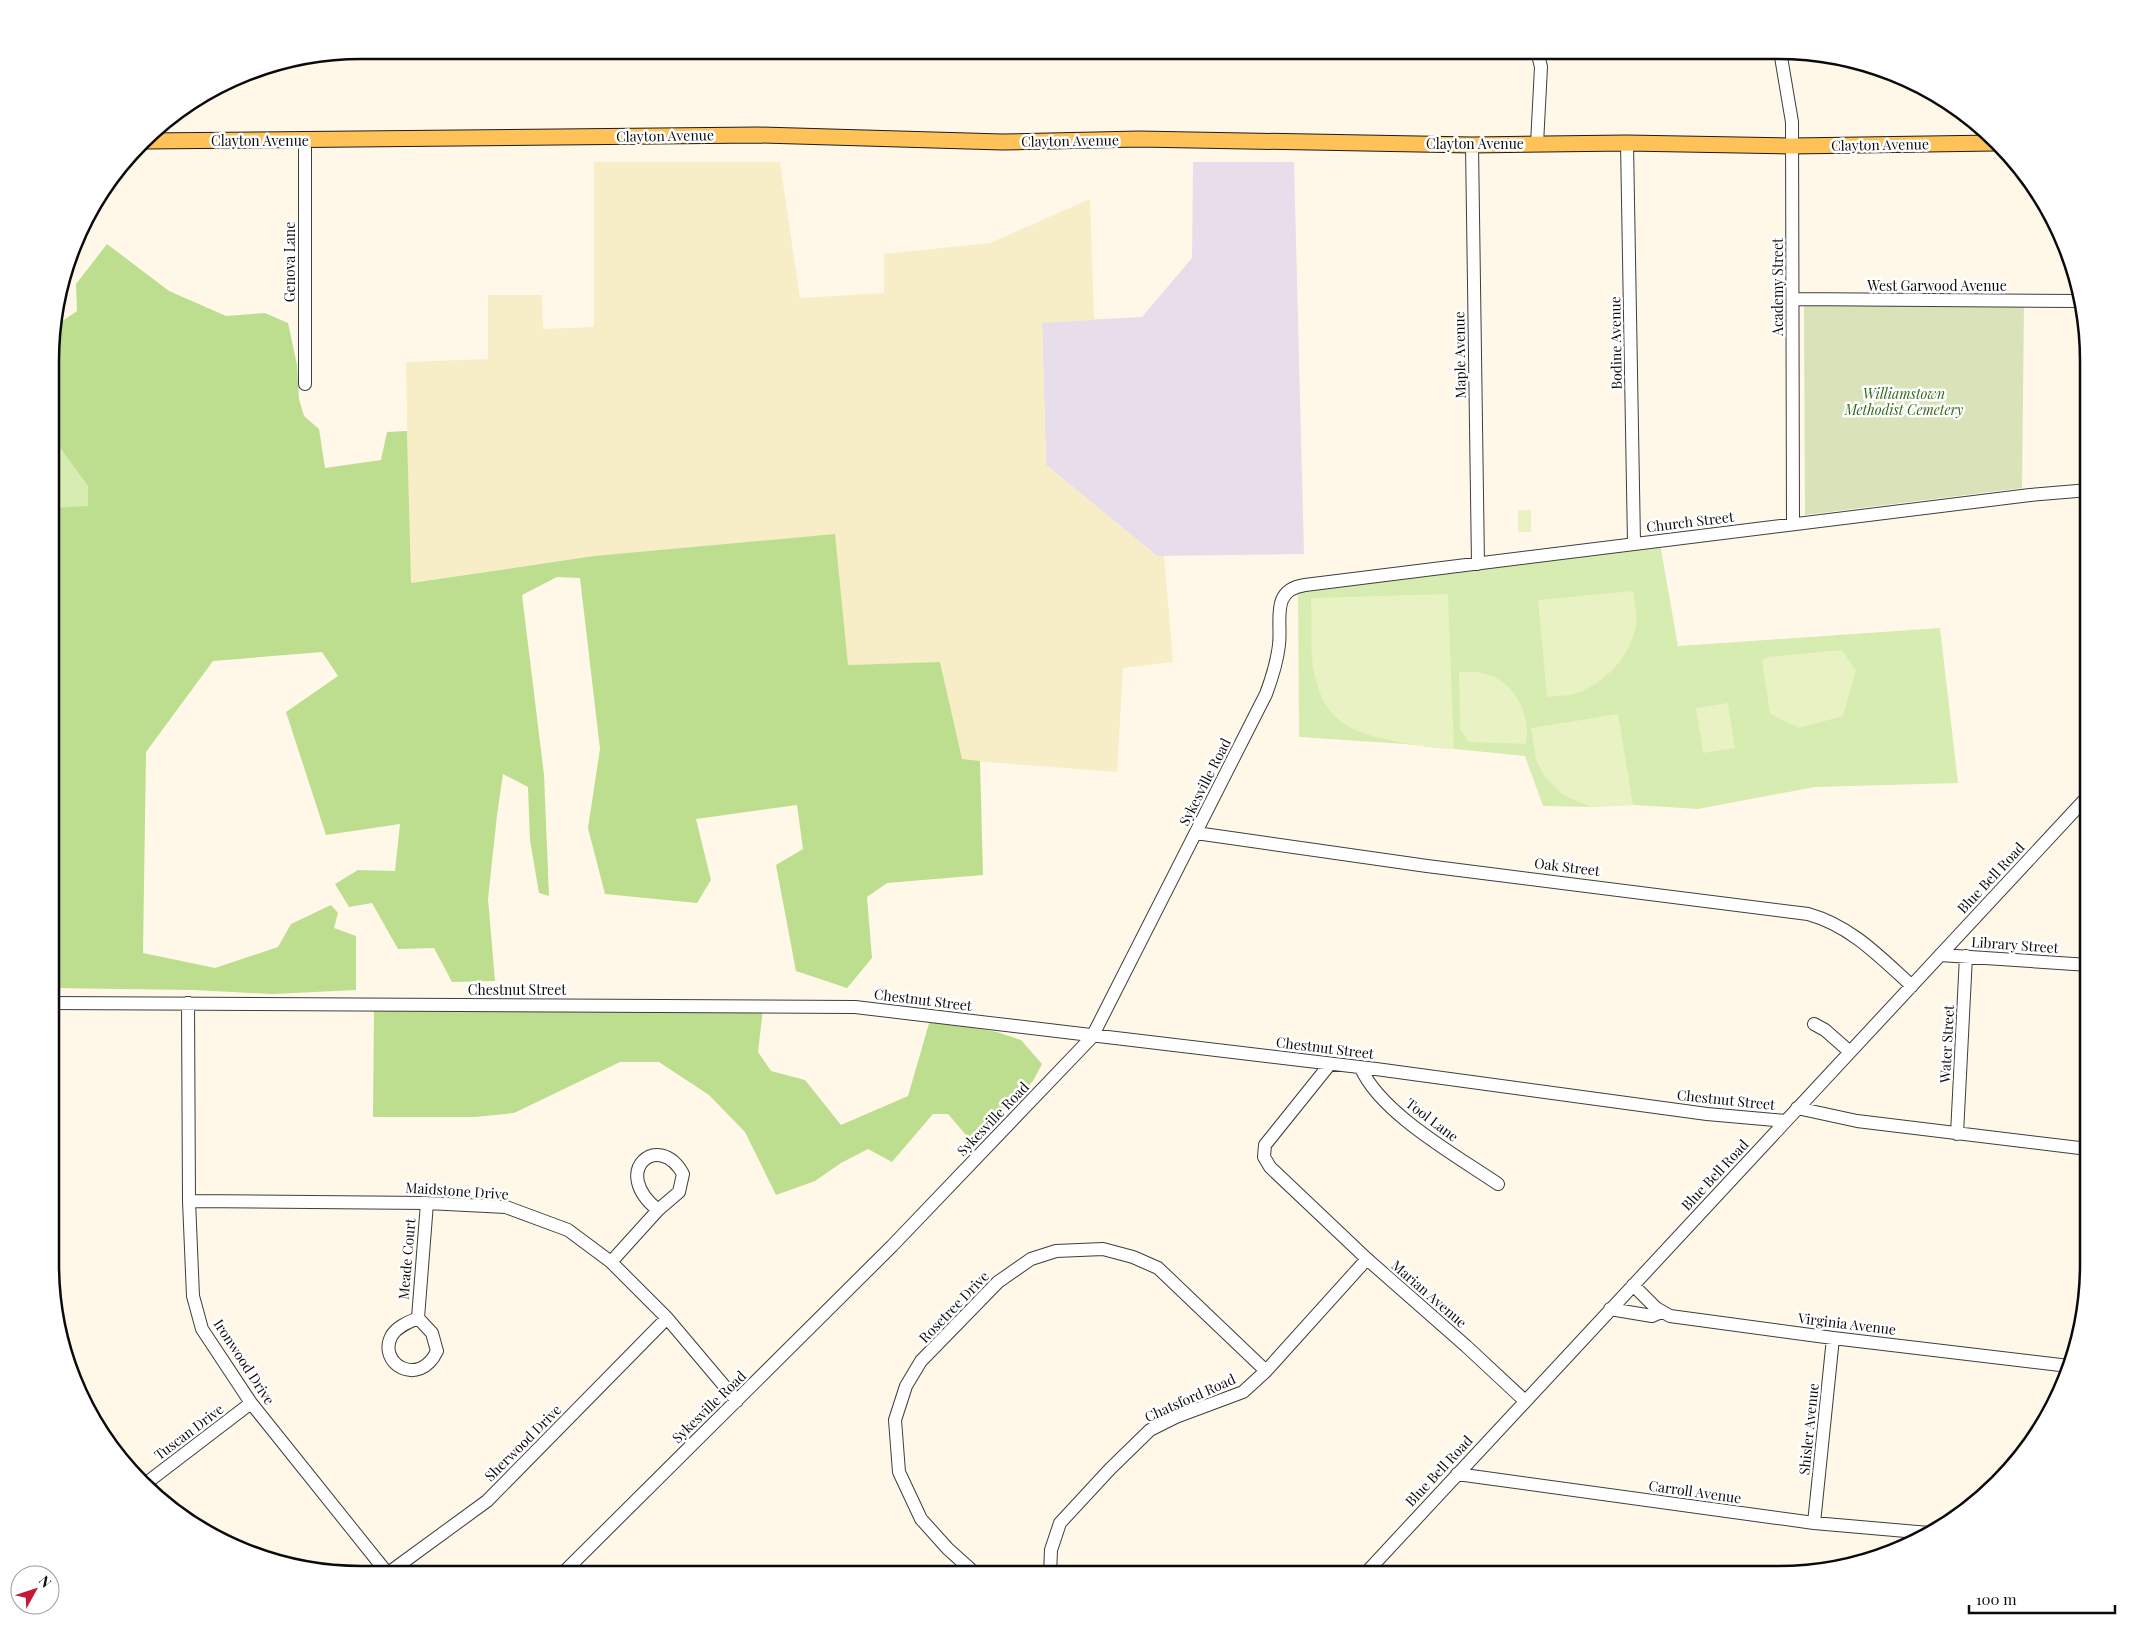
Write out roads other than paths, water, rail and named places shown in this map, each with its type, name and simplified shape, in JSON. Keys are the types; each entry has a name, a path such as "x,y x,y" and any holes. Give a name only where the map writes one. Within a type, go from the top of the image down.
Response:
{"main road":[{"name":"Clayton Avenue","path":"153,141 305,141 758,135 1002,142 1139,139 1472,145 1627,143 1792,146 1988,143"}],"street":[{"path":"1537,144 1541,67 1539,59"},
{"name":"Academy Street","path":"1782,59 1789,92 1792,146 1793,524"},
{"name":"Genova Lane","path":"305,141 305,384"},
{"name":"Bodine Avenue","path":"1627,143 1634,543"},
{"name":"Maple Avenue","path":"1472,145 1478,564"},
{"name":"West Garwood Avenue","path":"1793,299 2074,301"},
{"name":"Church Street","path":"1296,587 1634,543 2080,491"},
{"name":"Sykesville Road","path":"570,1566 892,1246 1092,1037 1266,694 1277,661 1280,605 1286,594 1296,587"},
{"name":"Blue Bell Road","path":"1372,1566 2080,805"},
{"name":"Oak Street","path":"1196,833 1427,866 1808,914 1827,919 1849,931 1912,986"},
{"name":"Library Street","path":"1940,955 2080,964"},
{"name":"Water Street","path":"1957,1134 1966,956"},
{"name":"Chestnut Street","path":"59,1003 831,1006 938,1016 1092,1037 1330,1064 1707,1114 1785,1121"},
{"name":"Ironwood Drive","path":"188,1003 189,1201 193,1296 202,1329 251,1403 381,1566"},
{"path":"1814,1024 1825,1030 1850,1052"},
{"name":"Marian Avenue","path":"1330,1064 1272,1135 1265,1146 1264,1156 1277,1176 1525,1401"},
{"name":"Tool Lane","path":"1361,1068 1367,1082 1396,1112 1498,1184"},
{"path":"1797,1108 1857,1121 2080,1148"},
{"name":"Maidstone Drive","path":"189,1201 427,1203 506,1207 568,1230 611,1262 667,1318 737,1401"},
{"name":"Meade Court","path":"418,1318 427,1203"},
{"path":"611,1262 658,1210"},
{"name":"Rosetree Drive","path":"968,1566 948,1549 922,1519 899,1472 895,1420 906,1386 921,1361 998,1282 1031,1259 1056,1251 1103,1249 1133,1257 1158,1268 1266,1371"},
{"name":"Chatsford Road","path":"1050,1566 1051,1550 1060,1523 1150,1430 1176,1417 1242,1392 1266,1371 1367,1259"},
{"path":"1610,1309 1652,1316 1660,1312 1633,1285"},
{"name":"Virginia Avenue","path":"1660,1312 1670,1316 1833,1338 2063,1365"},
{"name":"Sherwood Drive","path":"398,1566 487,1501 667,1318"},
{"name":"Shisler Avenue","path":"1814,1523 1833,1338"},
{"name":"Tuscan Drive","path":"150,1480 251,1403"},
{"name":"Carroll Avenue","path":"1457,1474 1814,1523 1918,1532"}],"park label":[{"name":"Williamstown Methodist Cemetery","path":"1904,402"}]}
